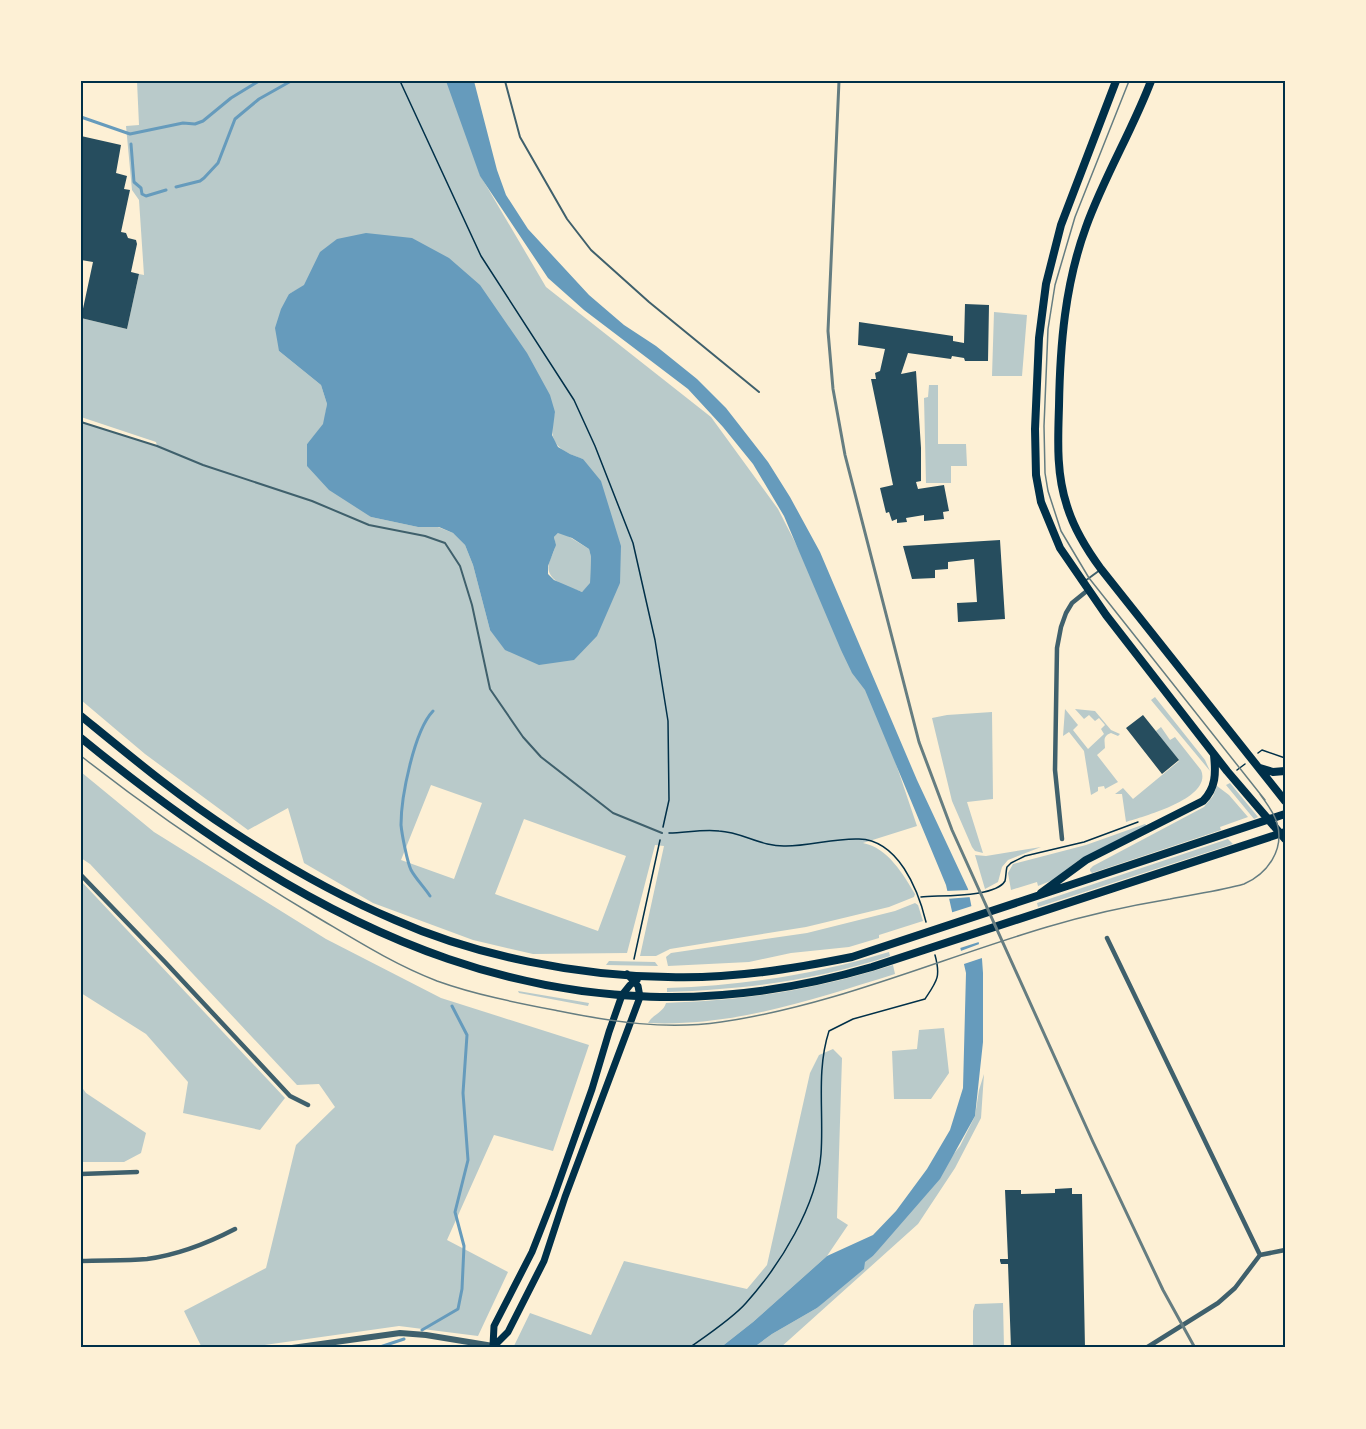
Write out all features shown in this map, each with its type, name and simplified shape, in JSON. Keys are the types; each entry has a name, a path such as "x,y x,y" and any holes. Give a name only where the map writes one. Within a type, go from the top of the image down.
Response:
{"main road":[{"path":"1116,81 1061,225 1052,256 1042,309 1035,443 1041,502 1060,548 1088,590 1214,754 1285,839"},
{"path":"1151,81 1086,225 1071,279 1062,338 1058,427 1062,488 1071,519 1088,551 1285,801"},
{"path":"81,716 180,794 232,831 349,899 397,921 505,956 555,967 645,976 700,977 764,972 852,957 1285,814"},
{"path":"81,738 129,777 220,843 257,868 338,913 414,947 499,975 622,996 700,997 755,993 819,981 892,961 1285,832"},
{"path":"1035,898 1086,861 1203,801 1208,796 1215,780 1214,754"},
{"path":"1260,768 1273,772 1285,771"},
{"path":"493,1347 508,1332 544,1261 565,1197 640,997 635,981 627,974"},
{"path":"493,1347 494,1326 532,1252 554,1196 622,996 635,981 645,976"}],"street":[{"path":"1062,839 1054,770 1058,648 1066,613 1072,603 1088,590"},
{"path":"81,875 290,1096 308,1105"},
{"path":"1107,938 1260,1255"},
{"path":"81,1174 137,1172"},
{"path":"81,1261 147,1258 194,1247 235,1229"},
{"path":"1146,1348 1218,1303 1235,1288 1260,1255 1285,1251"},
{"path":"292,1348 400,1333 426,1335 493,1347"}],"lane":[{"path":"505,81 520,137 567,219 591,250 649,302 759,392"},
{"path":"81,422 157,446 203,465 312,501 369,525 425,536 445,543 460,566 472,605 490,689 523,737 541,757 613,813 662,833"},
{"path":"1083,583 1101,569"}],"path":[{"path":"400,81 481,256 568,389 595,446 633,543 656,640 668,721 669,800 634,959"},
{"path":"1252,758 1262,750 1285,758"},
{"path":"920,897 985,892 998,887 1005,880 1007,867 1017,860 1084,842 1146,820"},
{"path":"662,833 720,831 762,843 784,846 857,839 871,840 881,845 899,862 920,897 928,928"},
{"path":"689,1348 745,1304 770,1273 794,1234 812,1195 821,1155 822,1050 828,1031 853,1019 924,999 934,986 939,971 934,950"}],"shaded area":[{"path":"137,81 454,81 480,175 546,287 711,417 778,509 871,690 917,826 863,843 880,850 894,863 915,894 914,897 889,907 806,927 670,949 656,956 640,956 664,846 655,845 627,953 533,954 473,940 373,903 304,863 288,808 248,830 145,754 81,700 81,422 157,446 156,442 81,417 81,318 127,329 139,274 144,275 139,200 132,190 126,126 139,125","holes":["304,286 555,412 553,437 560,448 583,459 620,583 490,630 473,565 465,545 453,533 438,527 418,527 371,517 307,444 324,424 327,404 321,385 279,351 289,294","431,785 482,803 454,879 401,860","524,819 626,856 598,931 495,894"]},
{"path":"994,312 1027,315 1022,376 992,376"},
{"path":"929,385 938,385 938,444 966,444 967,466 951,466 951,483 926,483 924,398 928,397"},
{"path":"558,533 563,533 589,549 590,584 582,592 557,581 549,573 548,567 555,546 554,537"},
{"path":"1155,697 1205,760 1210,771 1151,700"},
{"path":"1065,709 1078,725 1073,730 1088,749 1104,734 1101,729 1105,725 1099,718 1095,721 1089,715 1084,719 1075,709 1095,711 1111,730 1120,734 1118,736 1111,733 1106,736 1105,748 1097,755 1118,782 1105,789 1104,786 1098,787 1098,791 1091,795 1084,751 1069,732 1063,736"},
{"path":"992,712 993,799 967,802 983,853 975,851 972,847 952,801 932,718"},
{"path":"1161,727 1170,740 1175,737 1201,770 1202,780 1197,789 1188,797 1161,810 1126,822 1122,794 1115,794 1123,788 1133,799 1179,761 1156,731"},
{"path":"81,772 154,832 326,939 441,998 589,1045 553,1151 494,1135 447,1240 508,1272 478,1336 399,1326 243,1348 202,1348 184,1311 266,1268 296,1145 335,1107 319,1084 297,1085 90,864 81,858"},
{"path":"1230,783 1258,817 1254,819 1226,785"},
{"path":"1217,786 1229,795 1248,817 1220,827 1221,830 1092,873 1090,871 1093,866 1204,807 1213,796"},
{"path":"1145,824 1147,826 1079,860 1053,880 1038,886 1037,882 1011,890 1008,873 1013,864 1086,845"},
{"path":"1228,839 1233,844 1038,907 1037,903"},
{"path":"1041,847 1008,860 1002,867 998,882 985,889 975,855 986,856"},
{"path":"81,881 285,1098 260,1130 183,1113 188,1082 146,1034 81,993"},
{"path":"915,903 918,905 923,921 849,947 791,953 749,962 668,966 666,957 671,953 807,933 895,911"},
{"path":"889,952 890,956 862,965 807,978 725,989 667,992 667,988 751,982 807,973"},
{"path":"609,961 655,962 658,966 606,965"},
{"path":"893,965 895,974 804,1002 711,1021 648,1023 666,1003 781,992 836,981"},
{"path":"518,991 589,1003 588,1006"},
{"path":"944,1028 949,1073 931,1099 894,1099 892,1051 917,1049 919,1030"},
{"path":"833,1049 842,1058 837,1218 848,1225 827,1256 720,1348 513,1348 530,1313 591,1335 624,1261 747,1289 767,1265 810,1073 819,1055"},
{"path":"984,1074 981,1118 955,1168 918,1224 780,1348 753,1348 772,1334 817,1308 873,1256 960,1146 975,1116"},
{"path":"81,1086 86,1093 146,1133 141,1153 124,1162 81,1162"},
{"path":"1003,1303 1004,1348 973,1348 975,1304"}],"water":[{"path":"446,81 474,81 497,170 506,195 528,229 589,295 624,325 656,346 697,379 726,408 768,462 820,552 917,780 968,889 983,973 983,1042 975,1116 940,1179 873,1256 865,1262 864,1269 817,1308 772,1334 753,1348 720,1348 827,1256 873,1235 896,1211 927,1169 950,1130 963,1088 966,973 946,885 865,690 852,673 841,650 784,516 753,464 688,389 584,310 548,278 480,176"},
{"path":"366,233 412,238 449,258 480,285 527,353 550,395 555,412 552,435 558,447 583,459 601,481 621,546 620,583 597,636 574,660 539,665 505,650 490,630 473,565 465,545 453,533 439,527 418,527 371,517 329,490 307,466 307,444 323,424 327,404 321,385 279,351 275,328 289,294 304,285 320,252 337,239","holes":["558,533 572,538 589,549 591,557 590,583 582,592 554,580 548,574 548,566 556,545 554,537"]}],"pier":[{"path":"970,890 971,897 946,899 945,891"},
{"path":"975,905 982,941 957,949 950,913"},
{"path":"982,943 985,957 961,965 958,952"}],"building":[{"path":"81,136 121,145 116,173 127,176 124,189 130,190 121,232 126,233 128,238 136,240 131,272 139,274 127,329 81,318 93,262 81,260"},
{"path":"965,304 989,305 988,361 965,361 964,358 952,356 951,359 908,353 901,374 916,371 921,448 921,481 916,482 918,489 944,485 949,511 943,512 944,519 924,521 924,515 906,518 907,522 897,523 897,519 892,521 889,512 886,513 880,488 893,485 871,379 876,379 875,373 880,371 885,349 858,345 859,322 953,336 953,341 964,343"},
{"path":"1000,540 1005,619 958,622 957,603 977,602 974,559 948,562 948,569 935,570 935,578 912,579 903,546"},
{"path":"1143,715 1179,760 1162,774 1126,728"},
{"path":"1072,1188 1072,1194 1082,1194 1085,1348 1011,1348 1008,1264 1001,1264 1000,1261 1000,1259 1008,1259 1005,1190 1021,1190 1021,1194 1055,1193 1055,1189"}],"waterway":[{"path":"81,117 130,134 183,123 195,124 203,121 231,98 259,81"},
{"path":"176,187 204,178 218,163 235,119 259,99 291,81"},
{"path":"131,144 134,182 141,188 142,194 146,196 166,190"},
{"path":"430,896 411,870 401,825 403,798 410,765 420,733 433,711"},
{"path":"422,1330 458,1309 462,1289 464,1246 455,1212 468,1160 463,1093 467,1035 452,1006"},
{"path":"377,1348 404,1339"}],"tram line":[{"path":"1129,81 1075,217 1055,285 1048,329 1044,426 1045,473 1048,491 1061,531 1089,578 1265,800"},
{"path":"81,756 166,820 254,879 405,967 437,981 497,998 599,1018 660,1025 721,1022 763,1015 885,981 1062,923 1123,908 1244,884 1267,867 1276,852 1278,843 1279,833 1276,819 1260,794"}],"railway":[{"path":"839,81 828,331 833,389 845,455 919,742 952,830 1093,1142 1163,1290 1195,1348"}]}
